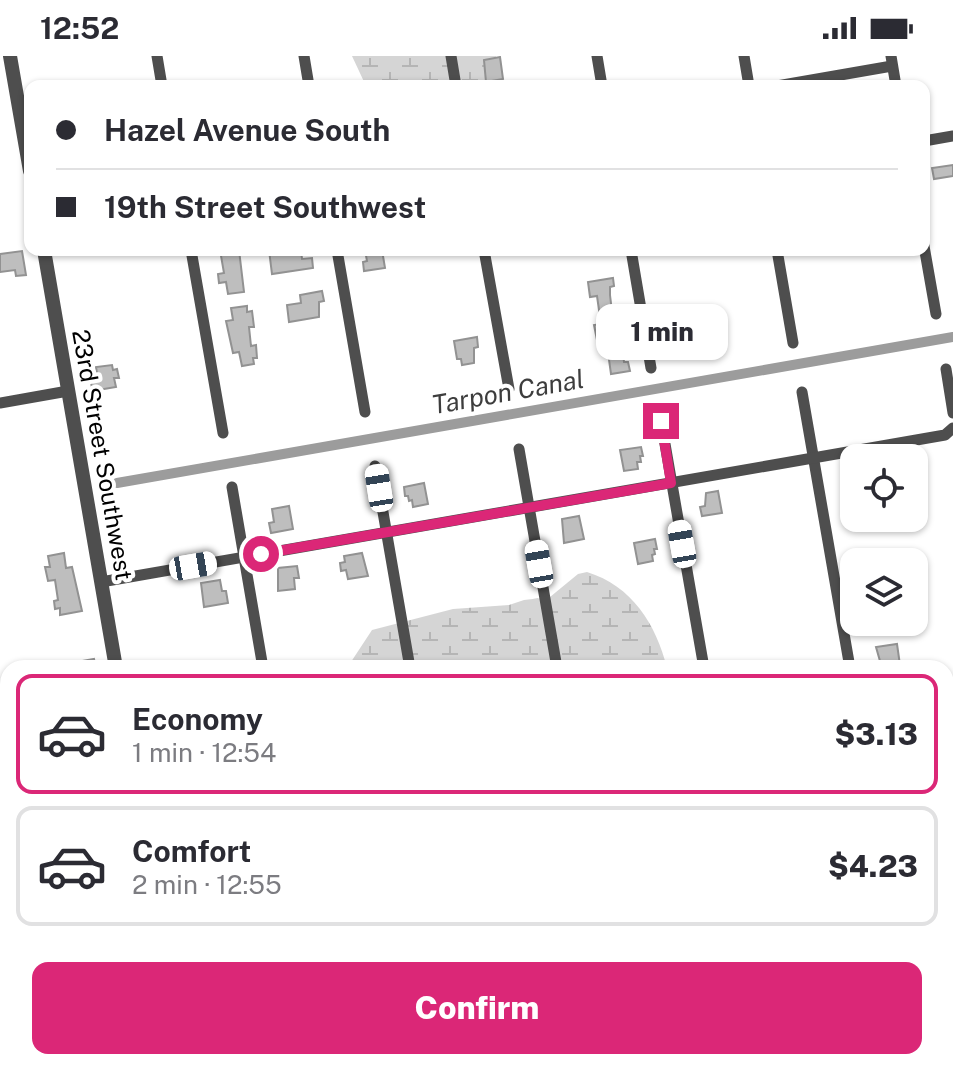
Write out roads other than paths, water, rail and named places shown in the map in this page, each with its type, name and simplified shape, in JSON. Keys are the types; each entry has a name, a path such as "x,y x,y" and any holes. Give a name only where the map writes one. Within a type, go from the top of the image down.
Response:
{"street":[{"path":"10,56 24,136"},
{"path":"157,56 161,80"},
{"path":"304,56 308,80"},
{"path":"451,56 455,80"},
{"path":"597,56 601,80"},
{"path":"744,56 748,80"},
{"path":"805,80 892,61"},
{"path":"930,140 953,136"},
{"name":"23rd Street Southwest","path":"45,256 115,660"},
{"path":"192,256 223,433"},
{"path":"338,256 365,412"},
{"path":"485,256 509,389"},
{"path":"632,256 651,368"},
{"path":"778,256 793,343"},
{"path":"926,256 936,314"},
{"path":"946,369 953,413"},
{"path":"0,403 68,391"},
{"path":"802,392 849,660"},
{"path":"661,421 703,660"},
{"path":"101,582 945,435 953,428"},
{"path":"519,449 556,660"},
{"path":"375,466 409,660"},
{"path":"232,487 262,660"}],"waterway":[{"name":"Tarpon Canal","path":"117,483 953,337"}]}
